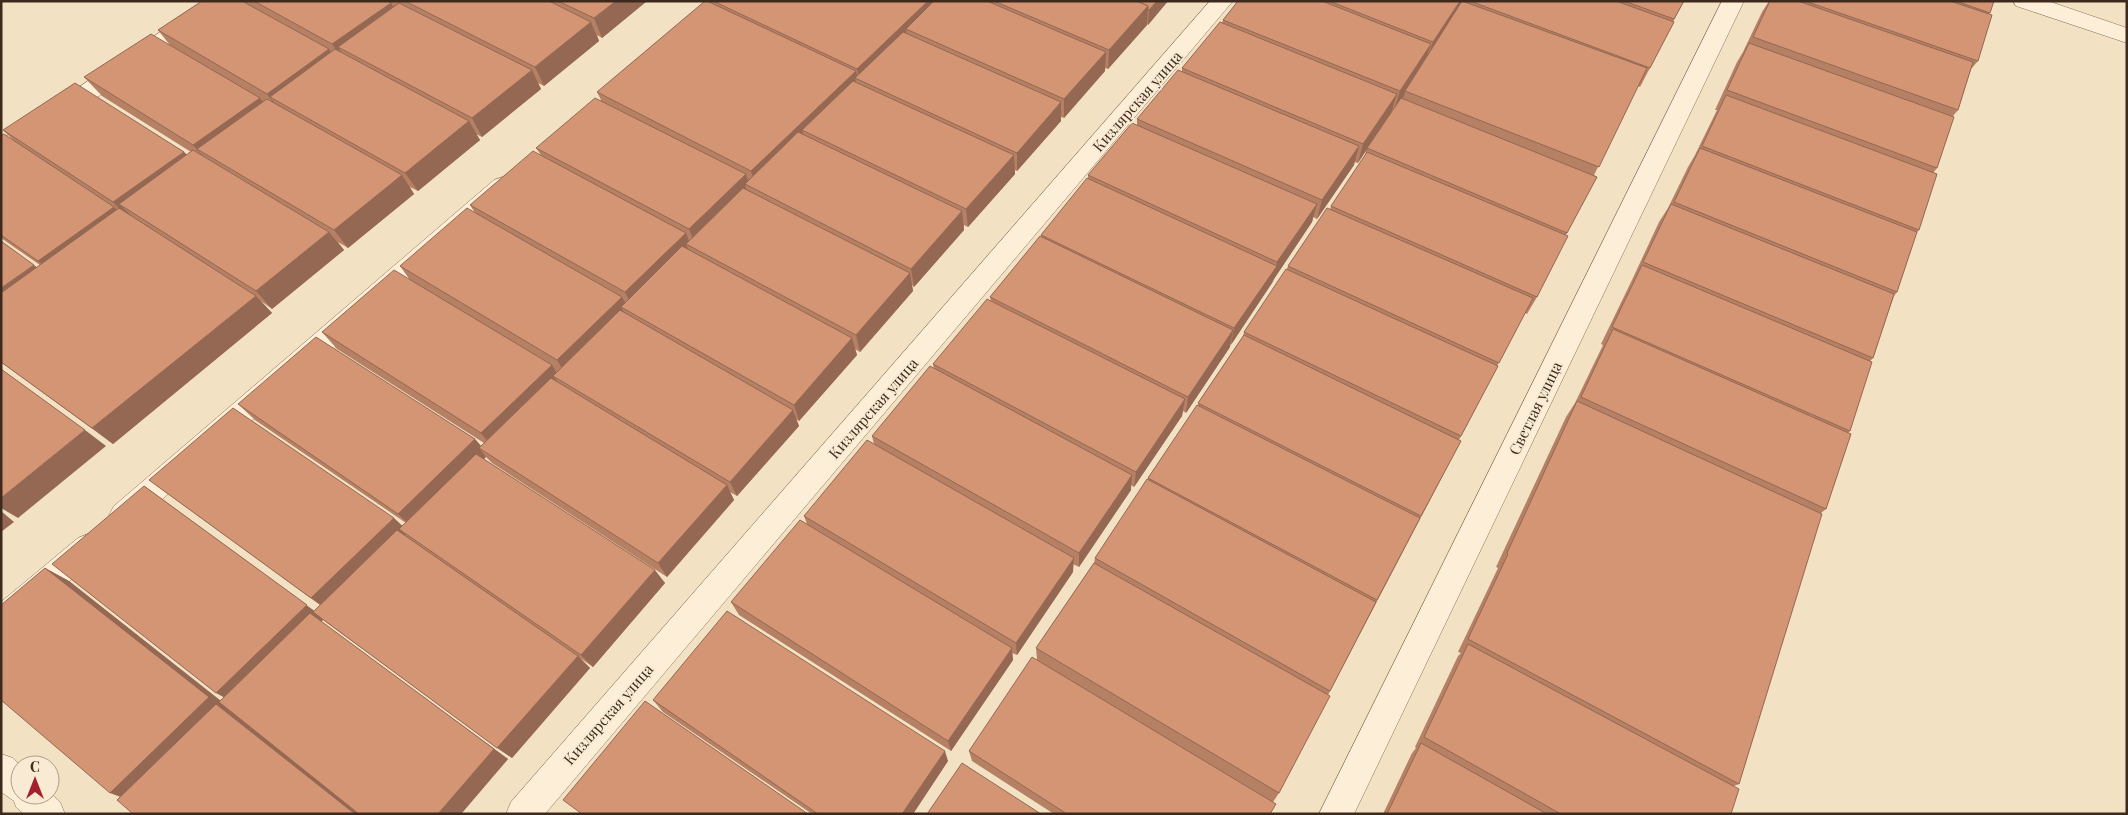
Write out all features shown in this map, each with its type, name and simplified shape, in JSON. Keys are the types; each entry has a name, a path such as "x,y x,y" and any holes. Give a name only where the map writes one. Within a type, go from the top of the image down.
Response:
{"street":[{"path":"1,152 222,1"},
{"name":"Кизлярская улица","path":"523,814 1222,1"},
{"name":"Светлая улица","path":"1336,814 1733,1"},
{"path":"2024,1 2127,36"},
{"path":"1,622 520,171"},
{"path":"39,805 48,814"}],"building":[{"path":"202,1 242,1 329,49 267,94 158,30"},
{"path":"254,1 388,1 391,3 332,44"},
{"path":"405,1 549,1 591,22 535,67"},
{"path":"558,1 616,1 594,18"},
{"path":"705,1 856,71 751,171 597,92"},
{"path":"713,1 928,1 857,69"},
{"path":"934,1 987,1 1106,52 1064,99 906,29"},
{"path":"994,1 1137,1 1148,6 1109,50"},
{"path":"1137,1 1157,1 1148,10 1148,6"},
{"path":"1238,1 1322,1 1431,44 1400,91 1223,20"},
{"path":"1329,1 1460,1 1433,42"},
{"path":"1462,1 1647,68 1599,167 1405,91"},
{"path":"1470,1 1616,1 1674,22 1650,68"},
{"path":"1624,1 1684,1 1674,19"},
{"path":"1770,1 1798,1 1973,62 1958,110 1753,37"},
{"path":"1805,1 1950,1 1992,15 1978,61"},
{"path":"1956,1 1994,1 1990,13"},
{"path":"399,3 532,70 472,118 338,47"},
{"path":"1220,22 1397,94 1363,144 1182,68"},
{"path":"903,32 1061,102 1017,153 855,78"},
{"path":"151,34 260,98 193,145 84,77"},
{"path":"1749,43 1954,117 1937,168 1727,90"},
{"path":"335,49 469,121 405,173 270,97"},
{"path":"1178,70 1359,146 1322,200 1137,119"},
{"path":"853,81 1014,155 966,209 802,130"},
{"path":"75,83 184,152 113,202 3,130"},
{"path":"1726,95 1937,174 1919,230 1702,146"},
{"path":"595,98 746,174 689,229 536,148"},
{"path":"1401,98 1597,177 1567,233 1367,148"},
{"path":"267,99 402,175 334,230 197,149"},
{"path":"1132,123 1317,204 1277,262 1088,175"},
{"path":"798,132 962,211 911,269 745,184"},
{"path":"4,134 114,207 38,261 1,235 1,136"},
{"path":"1700,148 1917,232 1897,292 1674,202"},
{"path":"193,150 329,232 256,291 119,204"},
{"path":"533,151 686,233 625,292 470,205"},
{"path":"1367,152 1568,236 1537,297 1331,206"},
{"path":"1087,178 1277,266 1234,328 1041,235"},
{"path":"743,188 910,273 856,335 686,244"},
{"path":"1671,204 1894,294 1873,358 1643,262"},
{"path":"119,208 256,296 92,428 1,362 1,293"},
{"path":"467,208 622,297 557,360 400,266"},
{"path":"1327,208 1533,298 1499,363 1288,266"},
{"path":"1040,236 1233,330 1188,397 990,297"},
{"path":"1,241 34,265 1,288"},
{"path":"682,246 852,338 794,405 621,307"},
{"path":"1642,265 1872,362 1850,431 1612,327"},
{"path":"1286,269 1498,366 1461,436 1244,332"},
{"path":"394,270 552,365 481,433 322,332"},
{"path":"987,299 1185,399 1136,472 933,364"},
{"path":"620,310 793,410 730,482 553,376"},
{"path":"1613,329 1851,434 1826,509 1581,397"},
{"path":"1244,335 1461,441 1421,516 1198,403"},
{"path":"316,337 475,439 398,514 238,404"},
{"path":"930,366 1132,475 1079,553 872,436"},
{"path":"1,369 85,430 1,498"},
{"path":"551,378 727,485 658,563 479,448"},
{"path":"1577,401 1822,514 1739,784 1468,639"},
{"path":"1197,405 1420,518 1377,600 1148,478"},
{"path":"233,408 394,518 311,598 149,480"},
{"path":"867,440 1074,558 1016,643 804,516"},
{"path":"476,454 655,570 581,655 399,529"},
{"path":"1147,479 1376,602 1330,691 1095,558"},
{"path":"144,486 307,605 216,693 52,564"},
{"path":"800,520 1012,648 948,741 731,602"},
{"path":"397,530 578,656 497,748 313,612"},
{"path":"1094,563 1330,696 1279,793 1036,648"},
{"path":"45,568 209,697 110,793 1,700 1,605"},
{"path":"727,611 945,751 902,814 818,814 653,700"},
{"path":"310,613 494,749 438,814 359,814 219,702"},
{"path":"1468,644 1739,789 1731,814 1561,814 1424,737"},
{"path":"1032,657 1276,804 1270,814 1067,814 969,751"},
{"path":"645,701 808,814 582,814 563,800"},
{"path":"216,704 355,814 133,814 117,800"},
{"path":"1421,743 1547,814 1387,814"},
{"path":"962,763 1041,814 927,814"}]}
